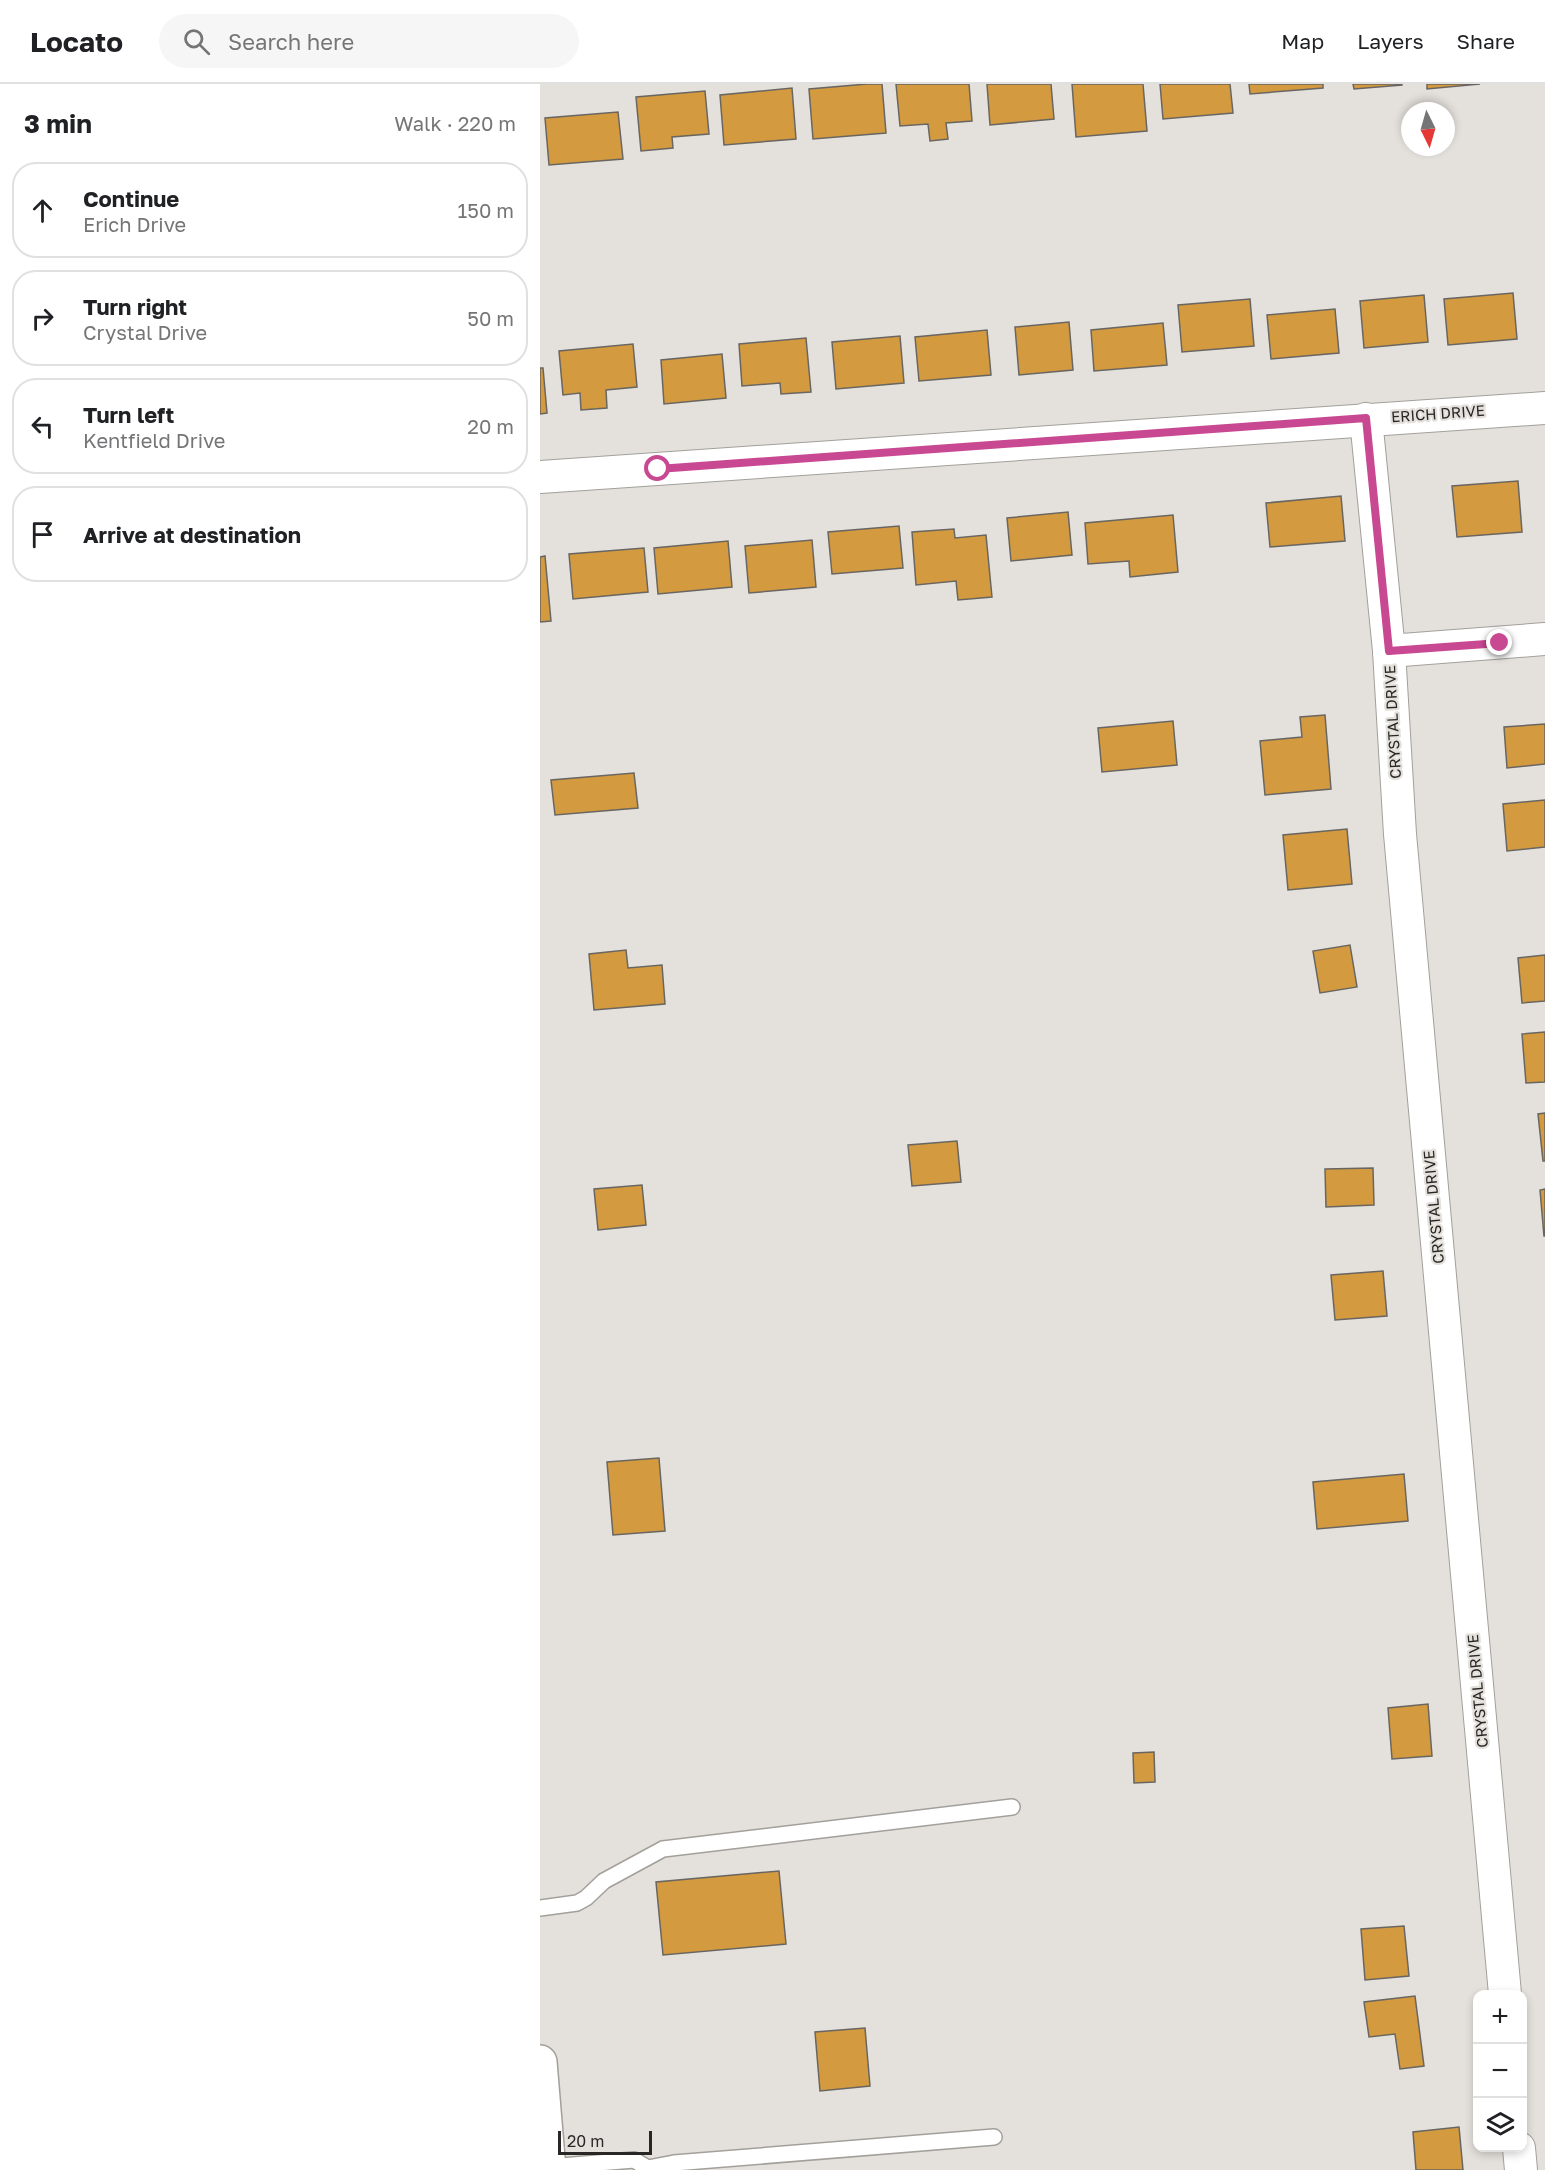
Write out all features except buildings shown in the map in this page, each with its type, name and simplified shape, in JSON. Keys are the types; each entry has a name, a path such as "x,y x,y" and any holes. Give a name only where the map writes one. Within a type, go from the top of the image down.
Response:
{"main road":[{"path":"540,2062 549,2168"}],"street":[{"name":"ERICH DRIVE","path":"540,477 1366,418 1545,408"},
{"name":"CRYSTAL DRIVE","path":"1366,418 1389,651 1400,834 1505,1990"},
{"path":"1389,651 1545,639"},
{"path":"1519,2152 1521,2170"}],"lane":[{"path":"540,1908 577,1903 586,1898 604,1881 663,1849 1012,1807"},
{"path":"549,2168 634,2160 650,2169 674,2163 994,2137"}],"route":[{"path":"658,469 1366,418 1389,651 1500,643"}]}
